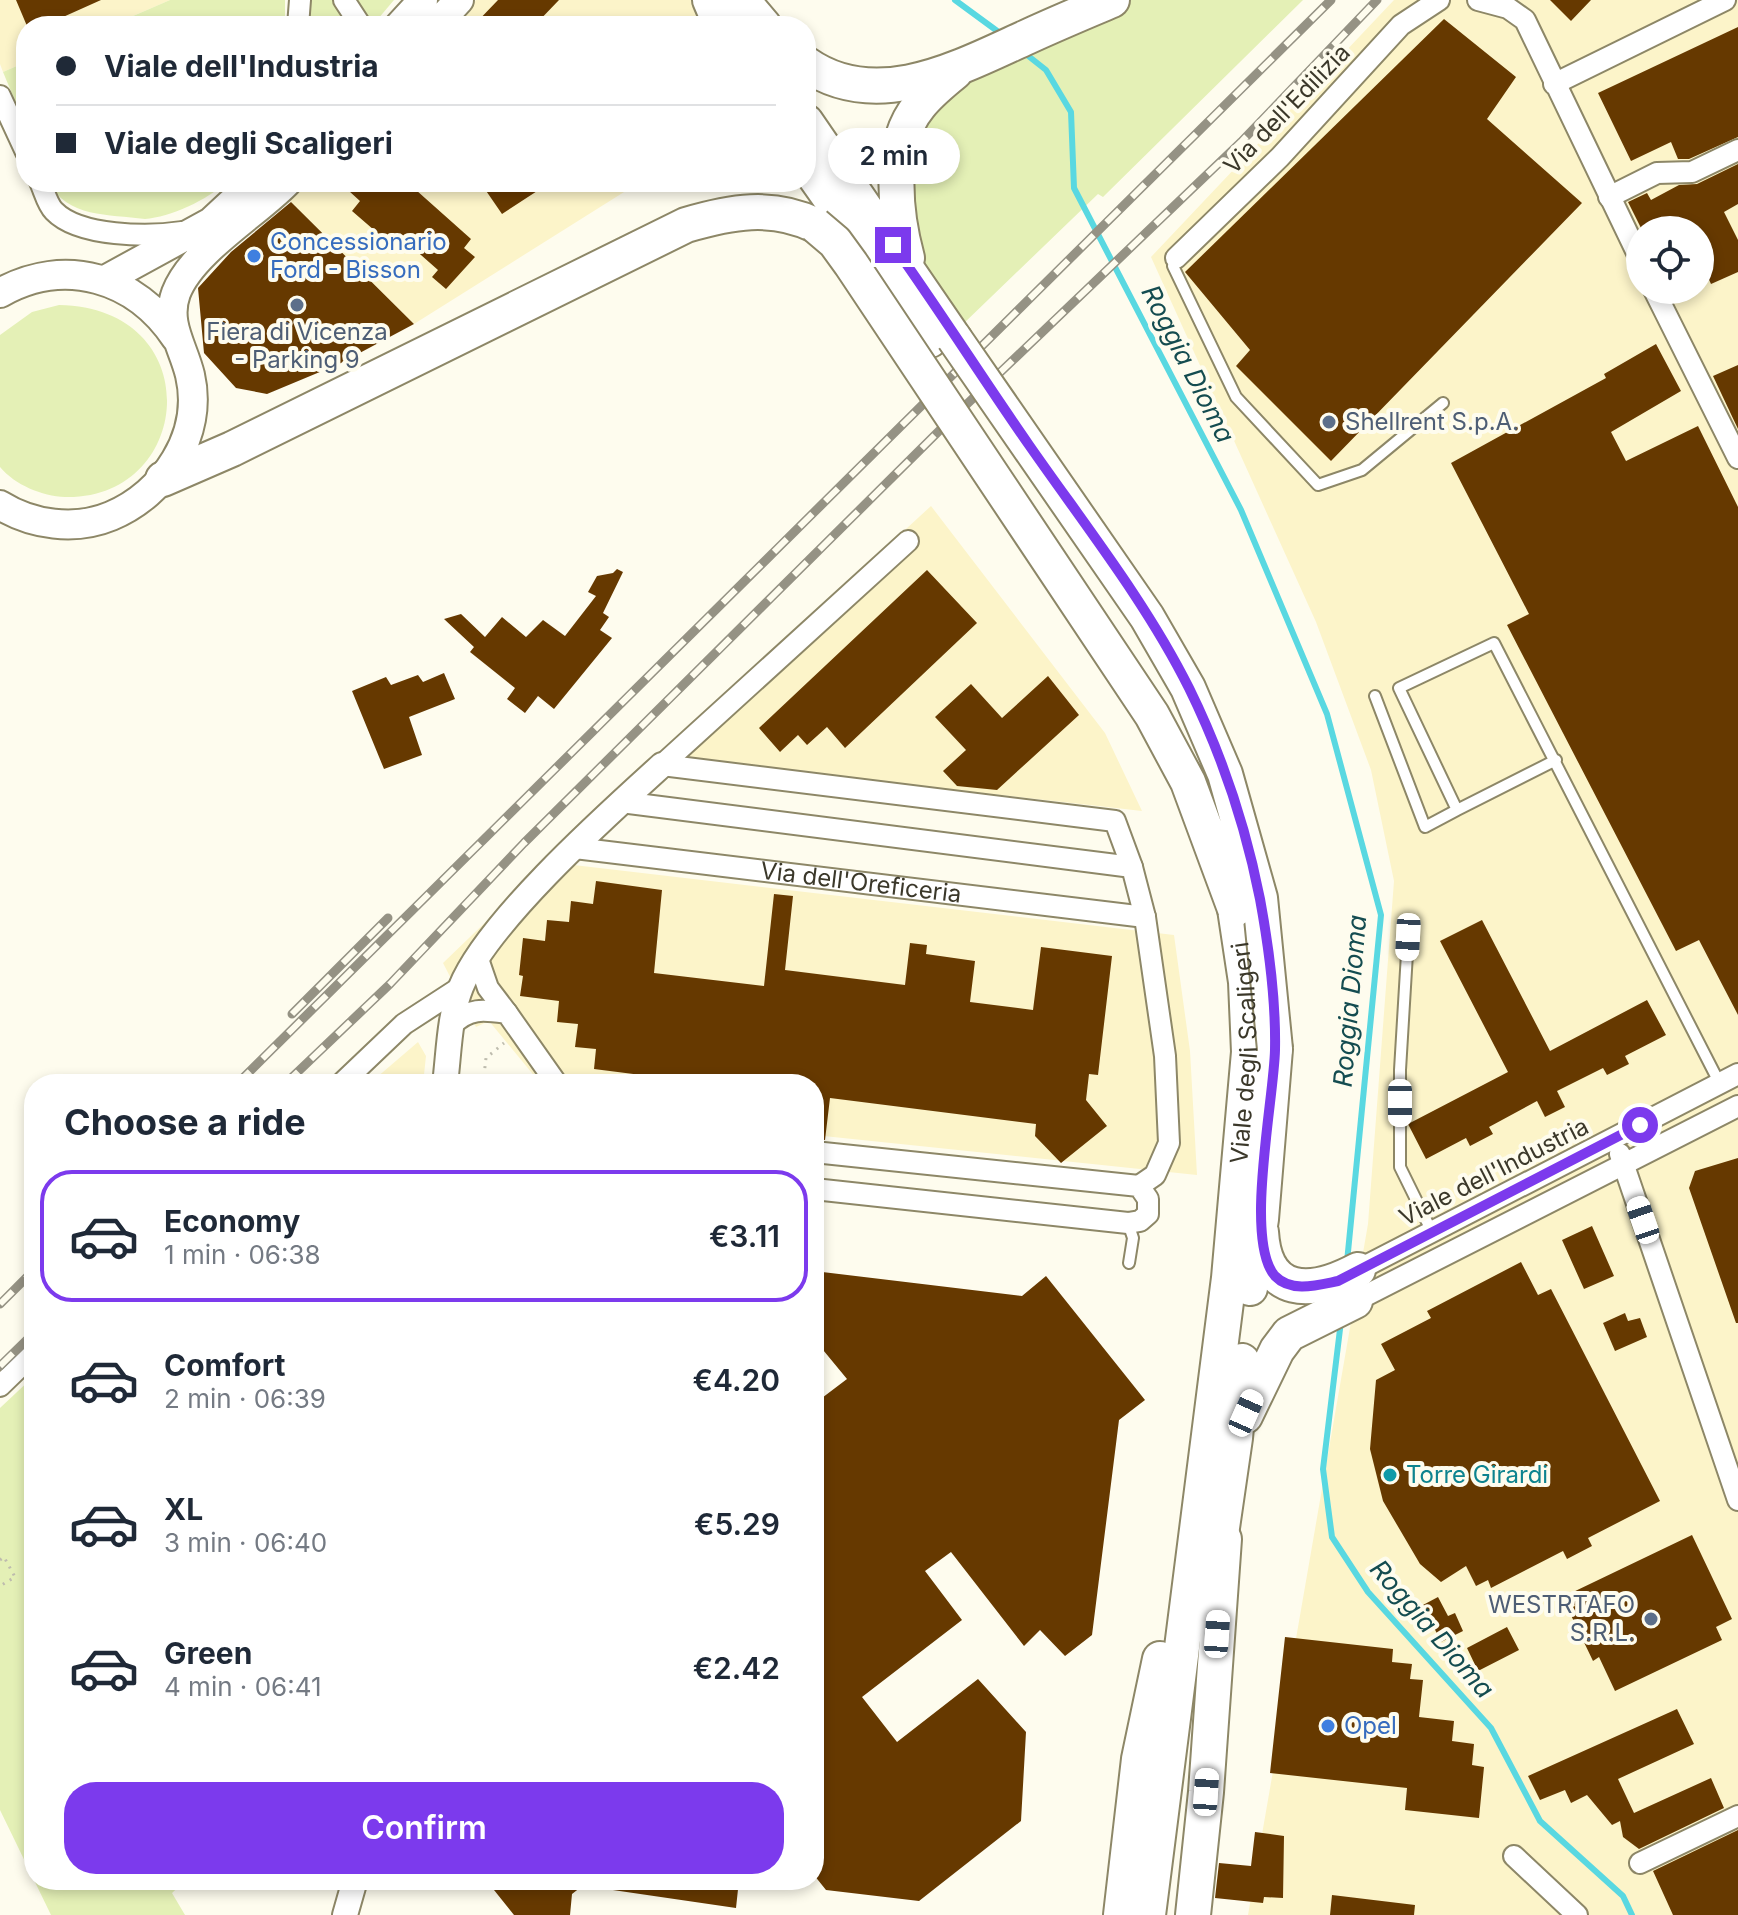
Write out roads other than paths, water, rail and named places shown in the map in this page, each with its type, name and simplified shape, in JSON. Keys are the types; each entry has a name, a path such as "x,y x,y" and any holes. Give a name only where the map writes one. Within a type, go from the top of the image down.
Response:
{"highway":[{"path":"739,0 754,16"},
{"path":"816,70 886,87 960,67 1112,0"},
{"path":"911,270 900,225 898,163 903,137 917,108 960,67"},
{"name":"Viale degli Scaligeri","path":"816,136 1147,617 1188,688 1225,774 1260,898 1261,1219 1252,1266 1235,1438 1214,1506 1148,1915"},
{"name":"Viale degli Scaligeri","path":"816,179 1127,632 1169,709 1201,784 1226,862 1246,982 1262,1050 1229,1278 1214,1506 1168,1915"},
{"path":"163,479 232,449 686,225 729,212 792,214 815,225 835,242 851,264 1152,715 1188,782 1235,909"},
{"path":"1261,1219 1262,1250 1274,1275 1286,1284 1345,1291"},
{"path":"1235,1438 1277,1350 1289,1334 1345,1291"},
{"path":"1121,1915 1139,1759 1172,1604 1214,1506"},
{"path":"1193,1915 1206,1792 1214,1506"}],"main road":[{"path":"408,16 423,0"},
{"path":"444,16 459,0"},
{"path":"105,280 198,230 241,192"},
{"path":"0,526 38,522 61,525 107,518 147,496 163,479 180,451 190,420 190,376 171,317 176,292 189,273 276,192"},
{"path":"0,293 26,280 52,274 79,274 105,280 147,302 177,339"},
{"path":"0,505 38,522"}],"street":[{"name":"Via dell'Edilizia","path":"1176,258 1290,148 1401,25 1439,0"},
{"path":"1478,0 1508,8 1525,20 1626,231"},
{"path":"1554,84 1725,0"},
{"path":"0,96 16,130"},
{"path":"1609,197 1657,173 1692,172 1738,150"},
{"path":"45,192 54,211 93,230 133,236 198,230"},
{"path":"1661,304 1738,458"},
{"path":"446,1074 452,1025 461,987 504,923 621,802 908,541"},
{"path":"662,765 1115,821 1132,867 1145,917 1165,1056 1169,1143 1155,1175 1139,1186 824,1153"},
{"name":"Via dell'Oreficeria","path":"621,802 1132,867"},
{"name":"Via dell'Oreficeria","path":"575,848 1145,917"},
{"path":"478,959 488,988 550,1074"},
{"path":"352,1074 404,1024 461,987"},
{"path":"452,1025 472,1011 507,1013"},
{"name":"Viale dell'Industria","path":"1345,1291 1432,1232 1729,1079"},
{"path":"1345,1291 1624,1164 1738,1106"},
{"path":"1614,1139 1738,1500"},
{"path":"868,1195 872,1158"},
{"path":"824,1190 1128,1223 1140,1221 1148,1214 1148,1199 1139,1186"},
{"path":"0,1386 24,1363"},
{"path":"1640,1863 1738,1816"},
{"path":"1514,1856 1577,1915"},
{"path":"345,1915 352,1890"}],"lane":[{"path":"1176,258 1173,266 1236,397 1318,485 1362,470 1443,403"},
{"path":"1457,810 1399,688 1494,643 1729,1079"},
{"path":"1375,696 1425,827 1556,760"},
{"path":"1408,937 1400,1070 1400,1167 1432,1232"},
{"path":"1128,1223 1133,1238 1129,1263"}],"waterway":[{"name":"Roggia Dioma","path":"955,0 1004,36"},
{"name":"Roggia Dioma","path":"1022,51 1046,70 1071,112 1074,188 1241,510 1327,714 1381,915 1347,1262"},
{"name":"Roggia Dioma","path":"1341,1321 1323,1469 1332,1537 1368,1592 1491,1728 1540,1821 1623,1896 1632,1915"}],"railway":[{"path":"247,1074 1331,0"},
{"path":"296,1074 390,984 524,843 944,426 1241,142 1377,0"},
{"path":"292,1014 388,918"},
{"path":"0,1304 24,1280"},
{"path":"0,1366 24,1343"}],"place":[{"name":"Concessionario Ford - Bisson","path":"254,256"},
{"name":"Fiera di Vicenza - Parking 9","path":"297,305"},
{"name":"Shellrent S.p.A.","path":"1329,422"},
{"name":"Torre Girardi","path":"1390,1475"},
{"name":"WESTRTAFO S.R.L.","path":"1651,1619"},
{"name":"Opel","path":"1328,1726"}]}
